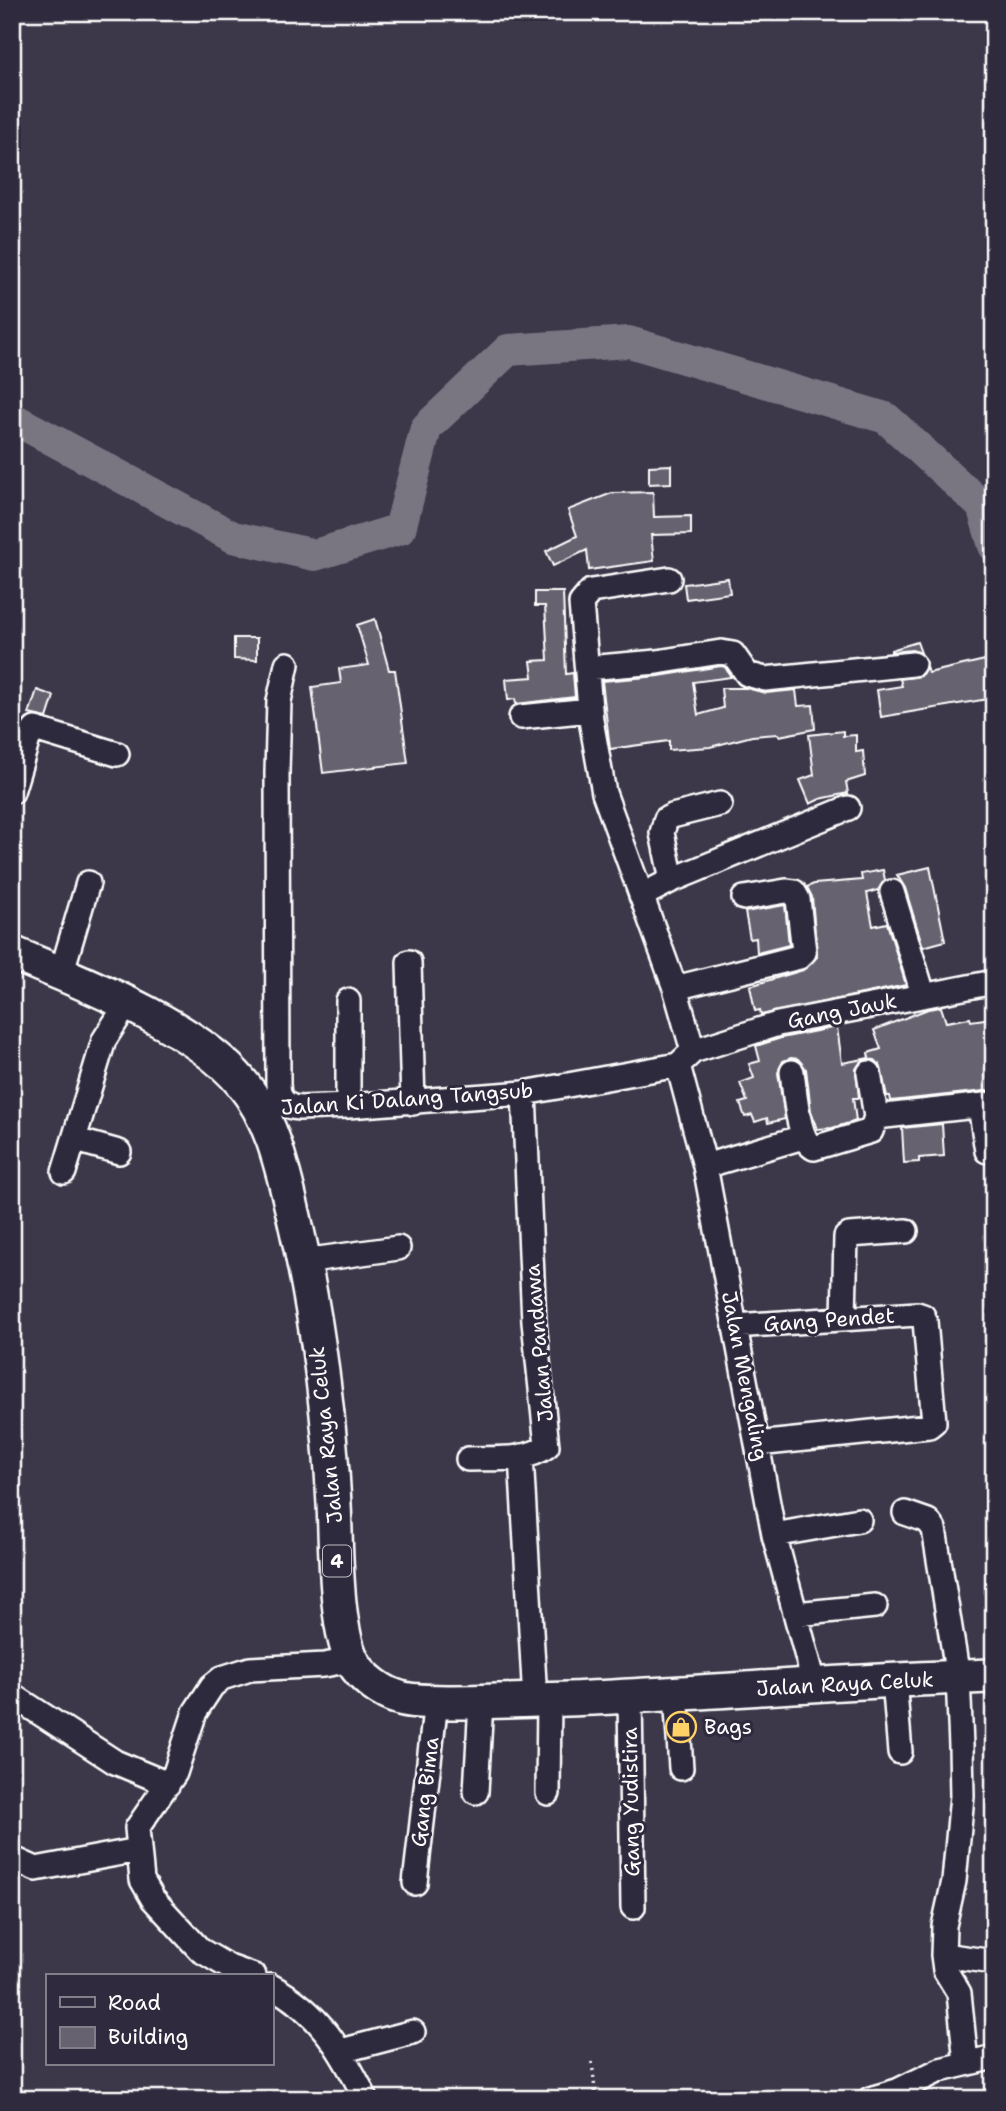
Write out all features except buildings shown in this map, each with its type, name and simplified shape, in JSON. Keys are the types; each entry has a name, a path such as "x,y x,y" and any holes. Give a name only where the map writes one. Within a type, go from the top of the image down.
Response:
{"highway":[{"name":"Jalan Raya Celuk","path":"12,953 127,1004 195,1042 227,1066 244,1086 272,1107 285,1181 304,1261 331,1451 343,1630 352,1660 364,1676 381,1690 402,1699 436,1702 630,1696 676,1701 815,1686 994,1676"}],"street":[{"name":"Jalan Mengaling","path":"669,579 598,589 584,597 581,603 590,710 604,793 674,988 775,1535 815,1686"},
{"path":"587,668 657,662 721,652 733,654 747,674 765,679 913,664"},
{"path":"272,1107 279,1094 279,701 287,664"},
{"path":"521,717 590,710"},
{"path":"12,792 31,732 35,729 117,754"},
{"path":"672,880 662,832 666,819 720,804"},
{"path":"641,896 672,880 848,808"},
{"path":"61,974 88,883"},
{"path":"674,988 799,957 804,952 798,899 794,892 744,898"},
{"path":"892,892 923,994"},
{"path":"409,962 413,1103"},
{"name":"Gang Jauk","path":"686,1058 778,1024 994,982"},
{"path":"348,1001 348,1106"},
{"path":"64,1172 76,1140 104,1040 127,1004"},
{"name":"Jalan Ki Dalang Tangsub","path":"272,1107 413,1103 524,1093 686,1058"},
{"path":"792,1072 803,1137 810,1146 818,1148 868,1133 874,1126 876,1117 869,1073"},
{"name":"Jalan Pandawa","path":"521,1456 539,1451 548,1443 534,1322 524,1093"},
{"path":"876,1117 987,1105 986,1151"},
{"path":"705,1166 803,1137"},
{"path":"76,1140 119,1152"},
{"path":"844,1318 846,1237 906,1231"},
{"path":"304,1261 398,1248"},
{"name":"Gang Pendet","path":"735,1326 923,1315 927,1335 934,1422 929,1426 757,1444"},
{"path":"468,1459 521,1456 548,1793"},
{"path":"905,1513 928,1521 934,1530 958,1677 962,1796 954,1875 944,1926 944,1962 959,1993 966,2063"},
{"path":"775,1535 859,1520"},
{"path":"796,1614 875,1606"},
{"path":"226,1972 200,1950 153,1899 142,1880 137,1828 175,1773 195,1712 212,1686 222,1678 250,1669 324,1665 352,1660"},
{"path":"894,1680 900,1752"},
{"path":"12,1695 115,1762 168,1784"},
{"name":"Gang Yudistira","path":"630,1696 633,1908"},
{"path":"676,1701 681,1768"},
{"name":"Gang Bima","path":"415,1883 436,1702"},
{"path":"476,1792 481,1702"},
{"path":"16,1860 36,1869 138,1850"},
{"path":"944,1962 994,1962"},
{"path":"273,1987 305,2007 326,2029 341,2051 366,2099"},
{"path":"341,2051 414,2032"},
{"path":"870,2099 897,2091 940,2070 994,2057"}],"path":[{"path":"592,2062 596,2099"}],"waterway":[{"path":"12,418 233,537 315,555 400,529 426,428 508,350 629,342 886,418 982,506 994,546"}],"place":[{"name":"Bags","path":"681,1727"}]}
